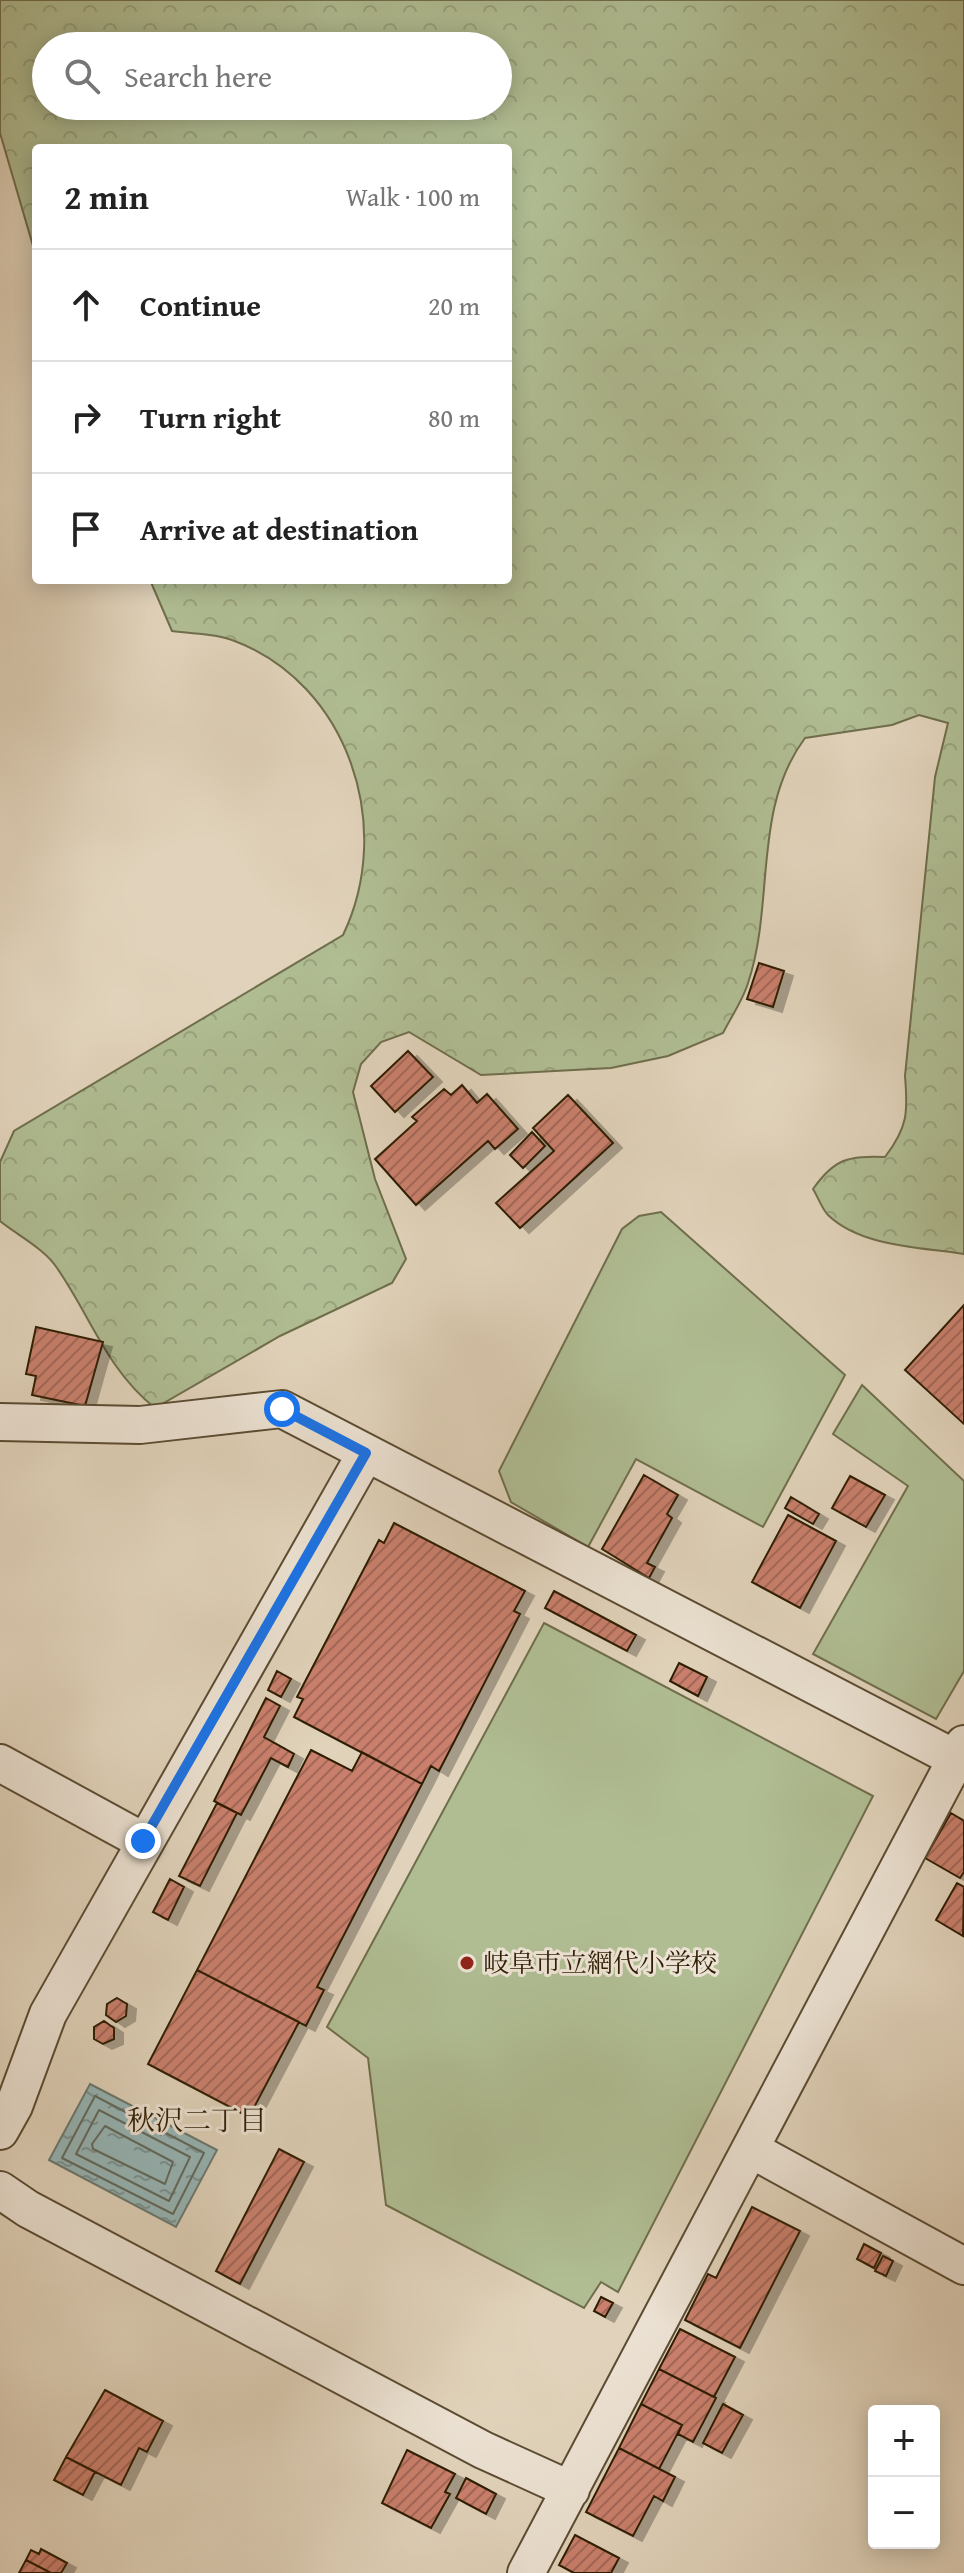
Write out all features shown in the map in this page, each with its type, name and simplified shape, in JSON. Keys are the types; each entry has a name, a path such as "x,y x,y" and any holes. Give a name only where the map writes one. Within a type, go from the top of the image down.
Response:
{"street":[{"path":"0,1422 140,1425 282,1409 961,1755 526,2573"},
{"path":"0,2131 14,2106 48,2014 143,1841 366,1453"},
{"path":"0,1763 143,1841"},
{"path":"752,2150 964,2266"},
{"path":"0,2190 28,2209 469,2443 571,2490"}],"green space":[{"path":"0,0 964,0 964,1254 892,1244 857,1234 828,1215 813,1189 828,1171 843,1161 885,1157 905,1119 905,1076 935,777 948,723 919,715 892,725 805,738 788,766 778,795 771,826 756,952 746,989 723,1033 668,1056 611,1068 481,1075 409,1032 381,1042 361,1064 353,1092 375,1179 406,1259 392,1283 280,1336 155,1408 138,1393 112,1360 52,1261 0,1221 0,1162 14,1131 343,935 358,893 364,849 362,806 351,763 332,724 306,689 272,661 232,640 172,631 152,584 512,584 512,144 32,144 32,242 0,133"},
{"path":"661,1212 845,1375 763,1527 636,1459 588,1547 511,1502 499,1471 622,1229 639,1216"},
{"path":"862,1385 964,1481 964,1671 936,1719 813,1654 908,1486 833,1434"},
{"path":"544,1623 873,1796 618,2292 601,2282 584,2308 386,2205 368,2058 327,2027"}],"water":[{"path":"90,2084 217,2150 176,2227 49,2160"}],"building":[{"path":"759,963 784,971 773,1007 747,999"},
{"path":"408,1051 433,1077 395,1112 371,1086"},
{"path":"462,1085 477,1103 487,1094 518,1129 495,1149 488,1141 416,1205 375,1159 417,1121 412,1117 444,1089 451,1095"},
{"path":"568,1095 613,1143 520,1228 496,1203 554,1151 533,1128"},
{"path":"532,1132 545,1146 523,1168 510,1155"},
{"path":"964,1305 964,1424 905,1370"},
{"path":"36,1327 103,1342 85,1406 32,1395 36,1376 26,1374"},
{"path":"644,1475 678,1495 667,1514 672,1518 647,1563 655,1567 649,1578 602,1549"},
{"path":"850,1476 885,1495 866,1527 832,1508"},
{"path":"791,1497 819,1514 813,1524 785,1508"},
{"path":"788,1515 836,1541 800,1608 752,1582"},
{"path":"394,1523 525,1591 514,1611 520,1614 439,1771 431,1766 422,1784 294,1717 303,1699 297,1697 379,1540 384,1543"},
{"path":"554,1591 636,1635 627,1651 545,1608"},
{"path":"679,1663 707,1677 698,1696 670,1681"},
{"path":"277,1671 291,1679 281,1697 268,1690"},
{"path":"266,1698 280,1706 264,1737 294,1754 288,1767 271,1758 241,1815 214,1801"},
{"path":"311,1750 352,1771 362,1752 422,1784 317,1987 324,1990 306,2026 197,1970"},
{"path":"217,1803 237,1813 200,1886 179,1876"},
{"path":"951,1813 964,1821 964,1872 960,1878 925,1858"},
{"path":"170,1879 184,1887 168,1920 153,1912"},
{"path":"957,1883 964,1887 963,1936 936,1920"},
{"path":"197,1970 299,2022 249,2117 148,2064"},
{"path":"117,1998 127,2004 126,2016 116,2022 106,2015 107,2004"},
{"path":"104,2021 114,2028 114,2039 103,2044 94,2039 94,2027"},
{"path":"279,2149 304,2162 240,2284 216,2271"},
{"path":"752,2207 800,2231 740,2348 685,2320 708,2274 716,2278"},
{"path":"864,2244 881,2253 874,2268 857,2259"},
{"path":"883,2256 893,2261 886,2276 875,2271"},
{"path":"601,2297 613,2303 605,2317 594,2311"},
{"path":"680,2329 735,2357 714,2397 659,2369"},
{"path":"659,2369 716,2398 693,2442 678,2434 682,2425 641,2404"},
{"path":"105,2390 163,2421 147,2452 139,2448 121,2485 66,2457"},
{"path":"641,2404 682,2425 659,2469 619,2448"},
{"path":"723,2404 743,2415 722,2453 703,2443"},
{"path":"619,2448 675,2477 663,2501 654,2496 633,2536 586,2512"},
{"path":"407,2450 455,2474 445,2492 450,2494 431,2528 382,2503"},
{"path":"66,2457 95,2472 83,2495 54,2480"},
{"path":"466,2478 496,2494 486,2514 456,2498"},
{"path":"575,2535 619,2558 611,2573 574,2573 559,2565"},
{"path":"41,2549 67,2563 61,2573 51,2573 26,2560 31,2550 39,2554"},
{"path":"26,2560 51,2573 19,2573"}],"place":[{"name":"岐阜市立網代小学校","path":"467,1963"}],"district":[{"name":"秋沢二丁目","path":"197,2120"}],"route":[{"path":"143,1841 366,1453 282,1409"}]}
